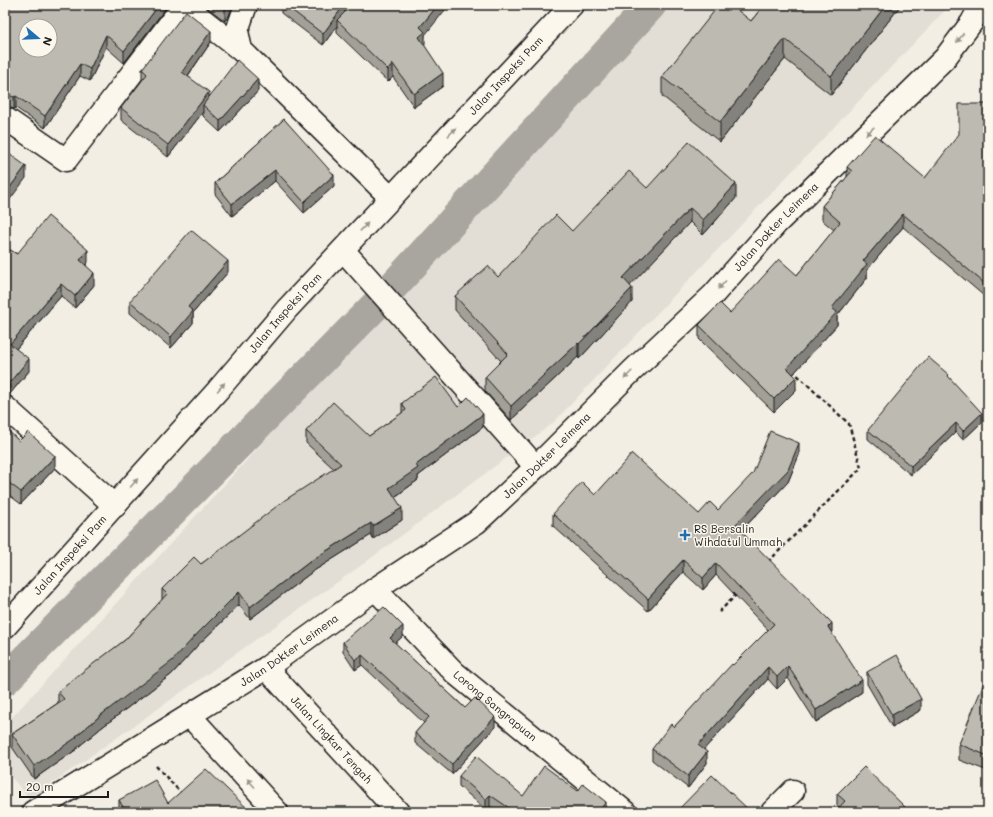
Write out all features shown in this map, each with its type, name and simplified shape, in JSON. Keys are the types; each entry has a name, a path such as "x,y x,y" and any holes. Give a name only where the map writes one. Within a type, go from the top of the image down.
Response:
{"main road":[{"path":"5,118 66,160 184,5 240,50 391,198"},
{"path":"240,50 237,31 246,5"},
{"name":"Jalan Inspeksi Pam","path":"5,627 218,390 287,309 572,5"},
{"name":"Jalan Dokter Leimena","path":"33,812 266,668 375,589 477,522 536,467 633,370 713,295 777,223 945,58 972,22 981,5"},
{"path":"343,250 536,467"},
{"path":"5,407 115,506"},
{"name":"Lorong Sangrapuan","path":"375,589 455,673 624,812"},
{"name":"Jalan Lingkar Tengah","path":"266,668 398,812"},
{"path":"190,716 277,812"},
{"path":"772,812 793,791"}],"path":[{"path":"763,568 861,468 849,424 792,370"},
{"path":"719,612 741,590"},
{"path":"138,746 184,796"}],"shaded area":[{"path":"662,5 950,5 553,423 366,562 30,799 5,770 5,725"}],"building":[{"path":"5,5 159,5 124,51 106,35 90,69 80,64 45,116 16,96 14,97 5,94 5,30 9,24 5,22"},
{"path":"219,5 228,5 225,9"},
{"path":"285,5 344,5 323,34"},
{"path":"352,5 438,5 420,27 425,32 419,37 443,73 414,94 393,64 388,70 337,20"},
{"path":"719,5 731,5 751,21 764,5 886,5 831,76 785,39 720,122 662,77"},
{"path":"186,11 211,31 182,72 209,92 168,145 121,108 147,74 142,69"},
{"path":"237,60 258,79 220,121 203,105"},
{"path":"959,104 988,104 988,279 984,283 903,214 863,261 867,264 832,308 837,312 787,368 796,377 774,399 699,325 720,303 730,313 779,259 797,275 840,222 822,206 852,171 847,167 875,135 925,178 959,134"},
{"path":"284,119 334,175 304,202 275,170 232,204 215,183"},
{"path":"689,142 736,184 703,220 690,208 623,278 632,288 579,344 578,343 511,406 485,377 508,354 455,296 488,266 498,277 556,215 572,231 629,171 647,188"},
{"path":"5,151 26,166 5,194"},
{"path":"48,216 88,250 80,260 94,273 75,296 61,284 10,344 29,359 9,383 5,383 5,247 17,254"},
{"path":"191,230 228,261 188,307 193,311 171,337 130,301"},
{"path":"928,357 949,375 948,376 982,413 963,431 956,423 911,466 868,430"},
{"path":"436,377 458,407 468,397 483,414 416,465 418,468 389,488 402,508 373,526 371,523 312,560 250,607 239,592 172,661 101,715 76,736 77,737 34,766 12,734 64,699 58,692 125,640 167,594 162,589 194,557 201,564 285,500 341,464 306,431 333,402 369,436 406,410 402,403"},
{"path":"5,428 19,441 28,432 55,456 21,492 5,480"},
{"path":"770,431 799,443 788,470 735,525 832,623 828,627 862,680 816,710 788,666 777,677 768,667 698,745 707,752 688,776 652,749 671,724 674,727 732,664 733,665 774,624 716,563 703,578 683,560 648,599 553,514 582,482 595,495 632,454 699,514 710,502 718,510 753,473"},
{"path":"384,607 403,626 390,638 465,708 475,698 495,717 452,764 415,733 429,717 362,655 355,660 343,642"},
{"path":"897,655 921,699 892,715 867,672"},
{"path":"985,680 988,682 988,756 959,744"},
{"path":"476,756 523,796 544,766 578,791 583,784 606,802 598,812 515,812 490,795 486,799 459,776"},
{"path":"864,767 905,807 900,812 835,812 845,801 837,794"},
{"path":"206,769 250,811 126,812 119,800 155,780 168,803"},
{"path":"712,775 751,812 676,812"}],"waterway":[{"path":"5,680 374,307 651,5"}],"place":[{"name":"RS Bersalin Wihdatul Ummah","path":"685,535"}]}
